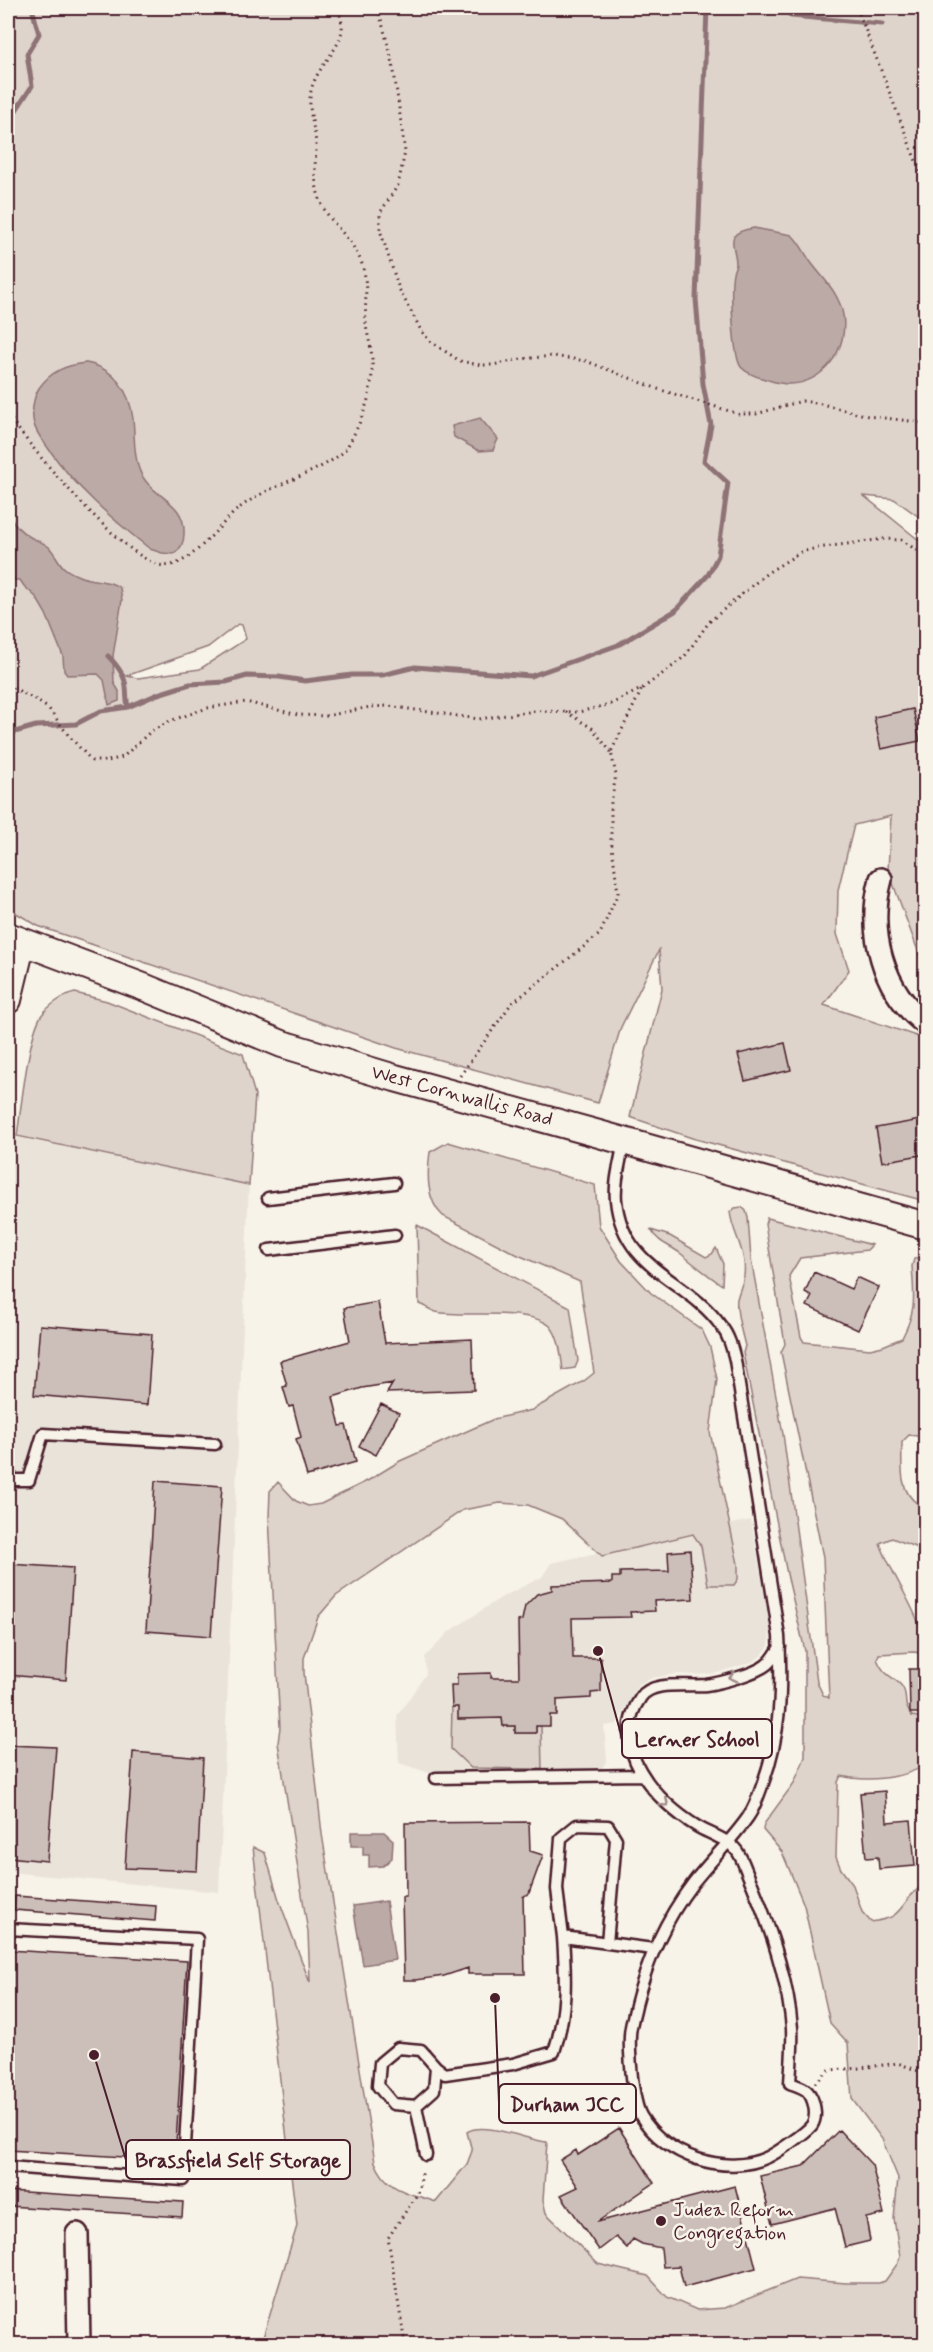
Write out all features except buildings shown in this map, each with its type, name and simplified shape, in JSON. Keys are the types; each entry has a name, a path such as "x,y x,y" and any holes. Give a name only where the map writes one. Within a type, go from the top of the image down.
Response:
{"street":[{"path":"881,879 875,910 876,934 881,958 890,981 904,1002 926,1024"},
{"name":"West Cornwallis Road","path":"15,939 146,988 282,1044 395,1078 926,1226"},
{"path":"8,1000 15,939"},
{"path":"77,2234 80,2344"}],"lane":[{"path":"624,1141 616,1197 618,1212 631,1244 661,1275 708,1310 729,1338 735,1360 780,1647 782,1672 780,1712 773,1754 749,1816 727,1842 692,1885 668,1921 653,1949 630,2034 635,2101 641,2116 669,2146 692,2157 719,2163 743,2164 768,2157 812,2125 815,2115 806,2090 790,2083 792,2029 787,1998 768,1920 737,1851 727,1842 679,1814 656,1795 642,1775 633,1754 629,1731 632,1711 642,1694 659,1687 708,1684 750,1673 767,1665 780,1647"},
{"path":"268,1198 394,1183"},
{"path":"269,1250 395,1235"},
{"path":"8,1480 29,1480 43,1434 215,1444"},
{"path":"436,1778 642,1775"},
{"path":"436,2067 434,2090 416,2106 393,2104 378,2086 380,2063 398,2048 421,2050 445,2074 513,2064 554,2052 562,2027 566,1988 557,1888 561,1838 578,1826 608,1826 616,1839 607,1943"},
{"path":"8,1929 197,1939 183,2180 8,2167"},
{"path":"563,1937 653,1949"},
{"path":"416,2106 426,2155"}],"path":[{"path":"8,415 69,489 96,517 147,560 168,566 186,560 238,509 254,498 321,466 344,451 366,405 373,365 366,324 367,291 363,266 355,249 323,210 316,183 316,147 311,120 311,92 316,76 338,42 341,33 338,8"},
{"path":"378,8 393,64 405,152 398,185 380,213 380,230 399,290 422,332 449,356 469,364 493,366 520,359 565,357 597,365 658,389 748,415 790,403 812,402 868,416 926,423"},
{"path":"858,9 926,187"},
{"path":"8,685 36,700 53,714 92,761 108,761 123,757 150,732 170,721 207,708 246,702 298,715 326,716 370,707 388,706 479,719 535,711 566,712 610,704 643,688 686,656 709,622 740,595 767,573 801,552 884,539 901,540 926,556"},
{"path":"610,752 643,688"},
{"path":"450,1092 480,1045 511,1004 600,934 618,893 611,803 616,775 610,752 592,728 566,712"},
{"path":"806,2090 829,2070 898,2063 926,2074"},
{"path":"405,2344 388,2238 418,2193 426,2155"}],"shaded area":[{"path":"8,8 925,8 925,521 894,499 864,496 925,545 925,970 888,870 891,816 854,825 838,890 837,934 849,970 824,1005 925,1039 925,1201 692,1138 630,1117 662,989 659,950 621,1027 598,1103 396,1048 38,926 8,908","holes":["238,624 242,625 246,639 200,669 138,678 126,676 208,647"]},
{"path":"754,228 792,235 830,286 841,307 844,328 837,352 822,372 801,383 782,384 755,376 743,369 738,361 732,306 732,281 736,264 733,241 737,233"},
{"path":"86,363 105,370 119,382 124,390 133,419 139,469 151,487 174,506 183,522 183,543 174,554 150,549 108,514 70,476 36,431 33,410 39,388 49,377 60,370"},
{"path":"480,418 498,439 493,450 479,451 454,437 452,426"},
{"path":"8,510 11,519 20,530 49,547 67,570 84,578 111,583 120,588 122,600 113,656 114,683 119,691 119,701 109,705 104,680 98,674 67,675 64,671 63,656 46,614 36,597 20,580 15,580 8,572"},
{"path":"75,993 107,1001 243,1054 255,1095 249,1185 17,1136 36,1026 44,1012 52,1005 65,996"},
{"path":"8,1135 249,1185 219,1892 8,1872"},
{"path":"448,1142 595,1185 599,1226 621,1261 651,1293 702,1330 710,1347 717,1379 710,1432 738,1564 738,1579 734,1585 708,1585 701,1546 693,1534 602,1556 562,1519 528,1505 500,1503 463,1510 336,1596 318,1617 304,1658 304,1673 322,1834 375,2162 380,2172 392,2185 436,2202 467,2164 472,2151 467,2132 475,2129 495,2130 547,2142 543,2200 546,2213 598,2264 648,2276 667,2297 697,2310 725,2308 797,2279 879,2283 885,2281 898,2263 900,2257 894,2219 898,2178 882,2139 852,2099 848,2043 830,2023 804,1905 782,1852 763,1830 764,1824 794,1783 805,1757 805,1651 787,1574 743,1353 745,1346 739,1322 737,1299 744,1277 744,1262 730,1212 742,1207 748,1218 751,1259 783,1434 817,1682 823,1695 829,1698 823,1557 781,1352 785,1344 765,1224 767,1218 872,1245 867,1250 800,1258 789,1276 801,1337 804,1342 870,1349 902,1338 912,1311 914,1295 912,1266 914,1259 925,1255 925,1437 909,1435 902,1442 902,1459 907,1492 918,1504 925,1503 925,1548 918,1548 892,1538 880,1543 925,1634 925,1654 914,1652 879,1654 877,1659 883,1670 903,1688 907,1707 912,1716 925,1718 925,1765 916,1770 884,1778 861,1779 841,1776 838,1782 836,1857 841,1869 853,1885 862,1912 871,1922 893,1916 925,1881 925,2344 261,2344 297,2226 253,1847 265,1853 279,1900 310,1983 308,1932 278,1743 280,1727 269,1517 270,1491 278,1482 296,1501 308,1506 321,1504 369,1480 400,1461 494,1419 532,1410 594,1373 580,1282 516,1254 443,1216 437,1210 429,1187 430,1152"},
{"path":"417,1225 570,1307 578,1361 575,1368 563,1370 556,1336 550,1326 540,1320 512,1315 448,1314 436,1312 419,1304"},
{"path":"651,1230 670,1236 706,1257 716,1248 723,1264 722,1285 660,1241"},
{"path":"751,1520 770,1625 769,1646 752,1662 717,1673 676,1674 652,1678 638,1685 617,1724 604,1726 607,1760 599,1773 594,1776 466,1785 399,1763 397,1716 426,1674 425,1657 449,1632 502,1597 542,1577 551,1563"},
{"path":"502,1706 503,1726 515,1726 515,1733 536,1733 536,1726 541,1726 542,1769 471,1768 451,1749 452,1707 458,1707 459,1719 492,1718"},
{"path":"351,1832 384,1832 393,1840 392,1858 383,1866 369,1867 369,1855 363,1855 363,1846 351,1846"},
{"path":"386,1901 395,1960 363,1965 353,1906"}],"waterway":[{"path":"8,133 15,112 32,86 27,54 39,34 32,8"},
{"path":"8,734 36,726 76,724 101,711 128,707 190,684 226,682 247,676 305,681 352,675 382,675 415,667 531,676 618,645 675,611 708,575 718,556 728,483 704,461 711,425 703,384 696,299 707,8"},
{"path":"785,8 791,16 882,24"},
{"path":"108,656 124,678 128,707"}],"place":[{"name":"Lerner School","path":"598,1651"},
{"name":"Durham JCC","path":"495,1998"},
{"name":"Brassfield Self Storage","path":"94,2055"},
{"name":"Judea Reform Congregation","path":"661,2221"}]}
